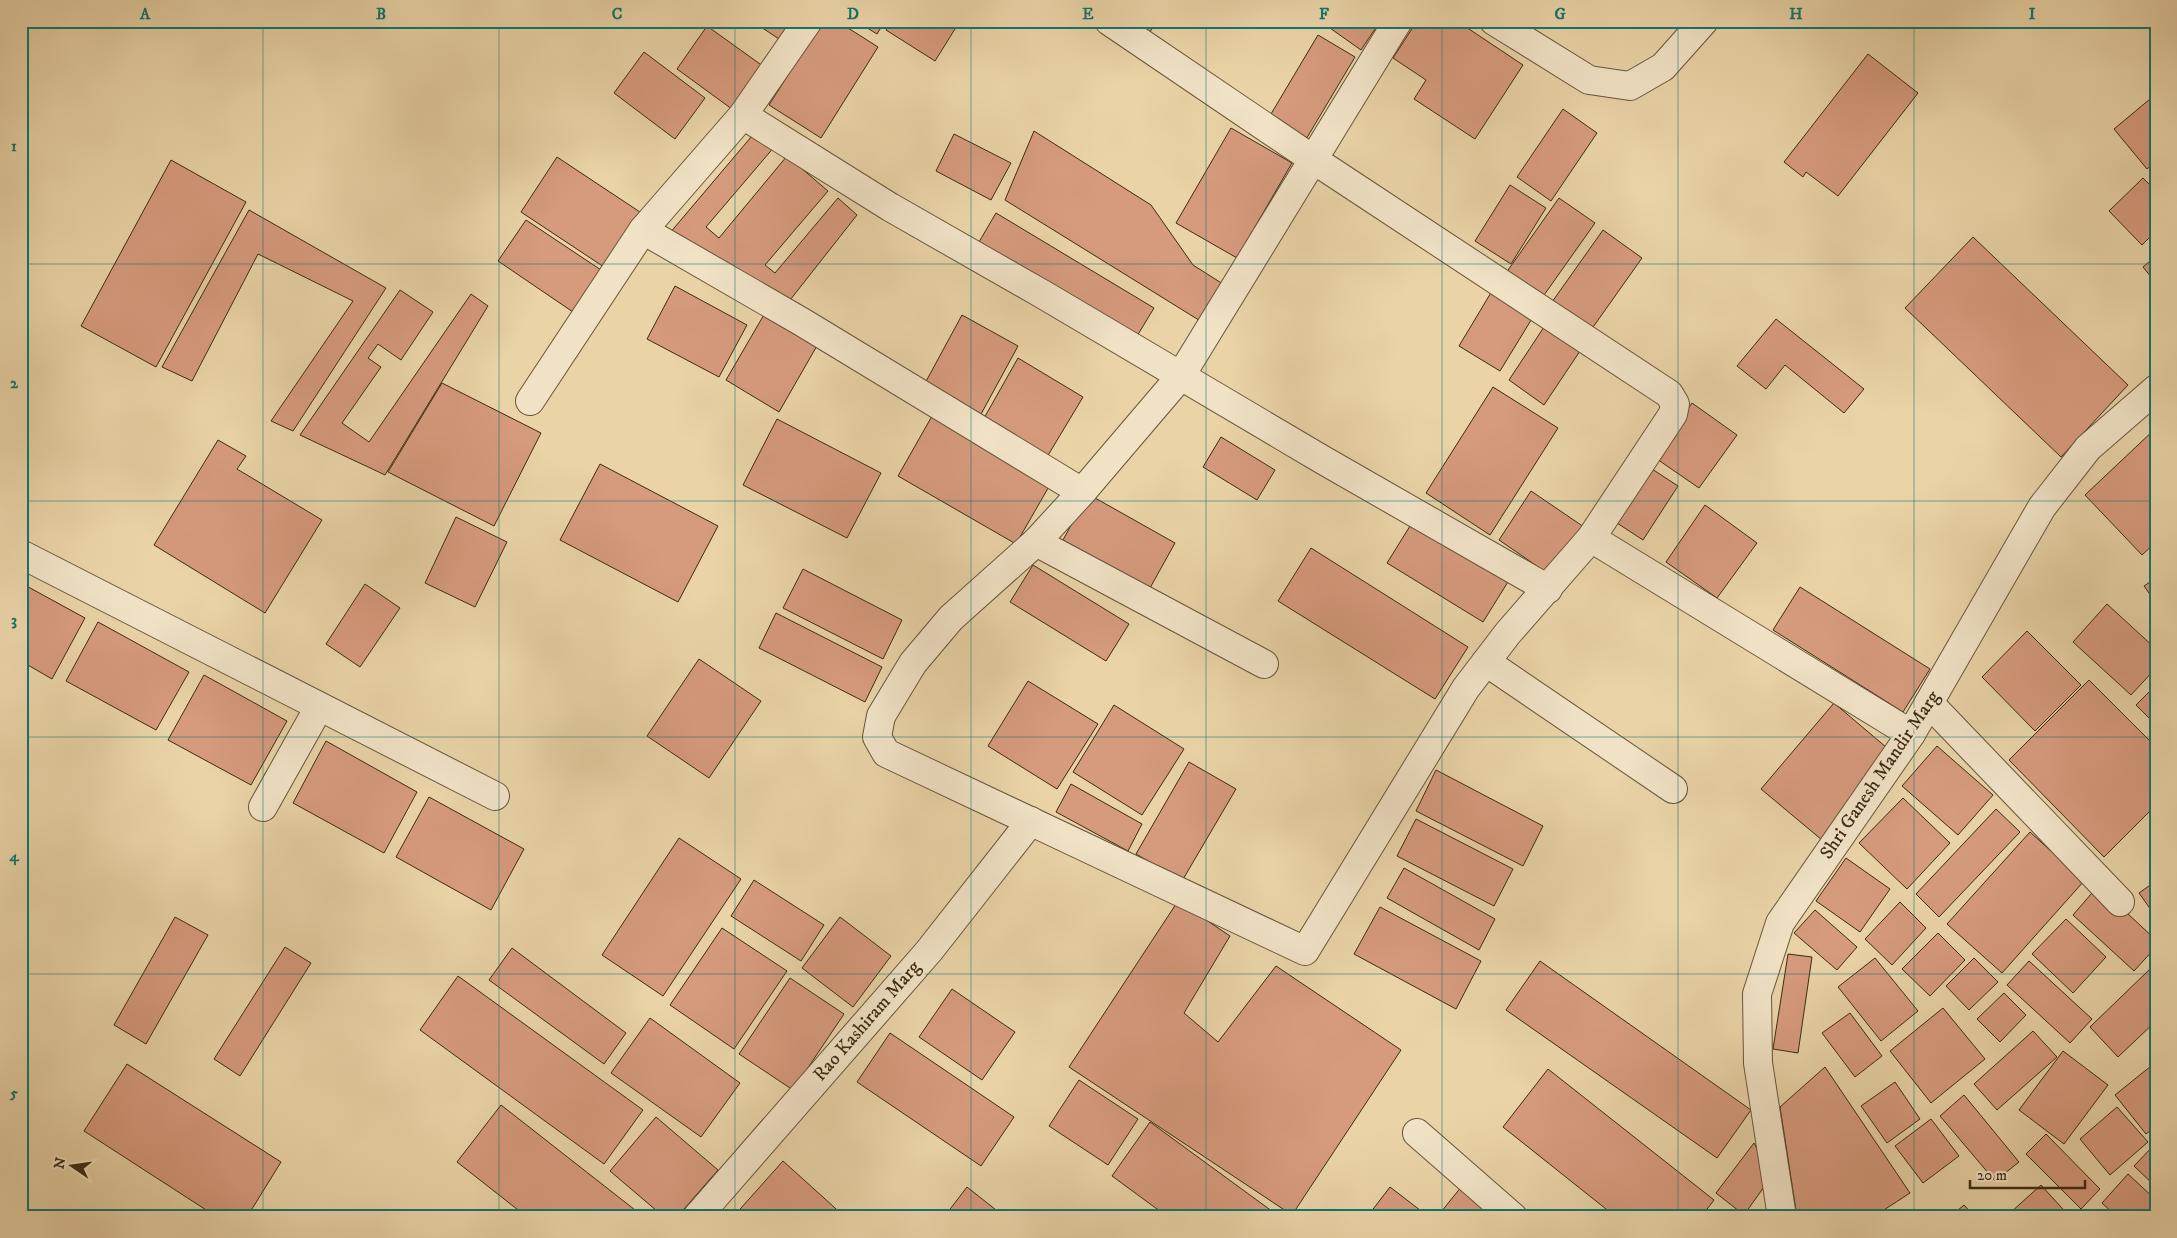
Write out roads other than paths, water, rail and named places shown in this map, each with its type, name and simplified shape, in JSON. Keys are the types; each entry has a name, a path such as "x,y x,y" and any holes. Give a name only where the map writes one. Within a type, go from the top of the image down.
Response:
{"street":[{"path":"530,401 643,230 743,114 808,21"},
{"path":"1109,21 1314,160 1669,394 1675,404 1673,414 1591,538 1508,633 1466,688 1305,950 886,753 877,737 881,716 913,663 950,618 1036,542 1082,492 1180,377 1314,160 1398,21"},
{"path":"1494,21 1589,80 1630,86 1663,67 1704,21"},
{"path":"743,114 890,207 1548,589"},
{"path":"643,230 802,322 1082,492"},
{"name":"Shri Ganesh Mandir Marg","path":"1782,1217 1758,1063 1757,994 1780,923 1911,734 2042,507 2088,448 2156,389"},
{"path":"1591,538 1911,734"},
{"path":"1036,542 1264,664"},
{"path":"21,554 496,796"},
{"path":"1486,662 1673,789"},
{"path":"1929,703 2120,902"},
{"path":"263,807 319,707"},
{"name":"Rao Kashiram Marg","path":"697,1217 929,951 1031,821"},
{"path":"1417,1133 1513,1217"}]}
